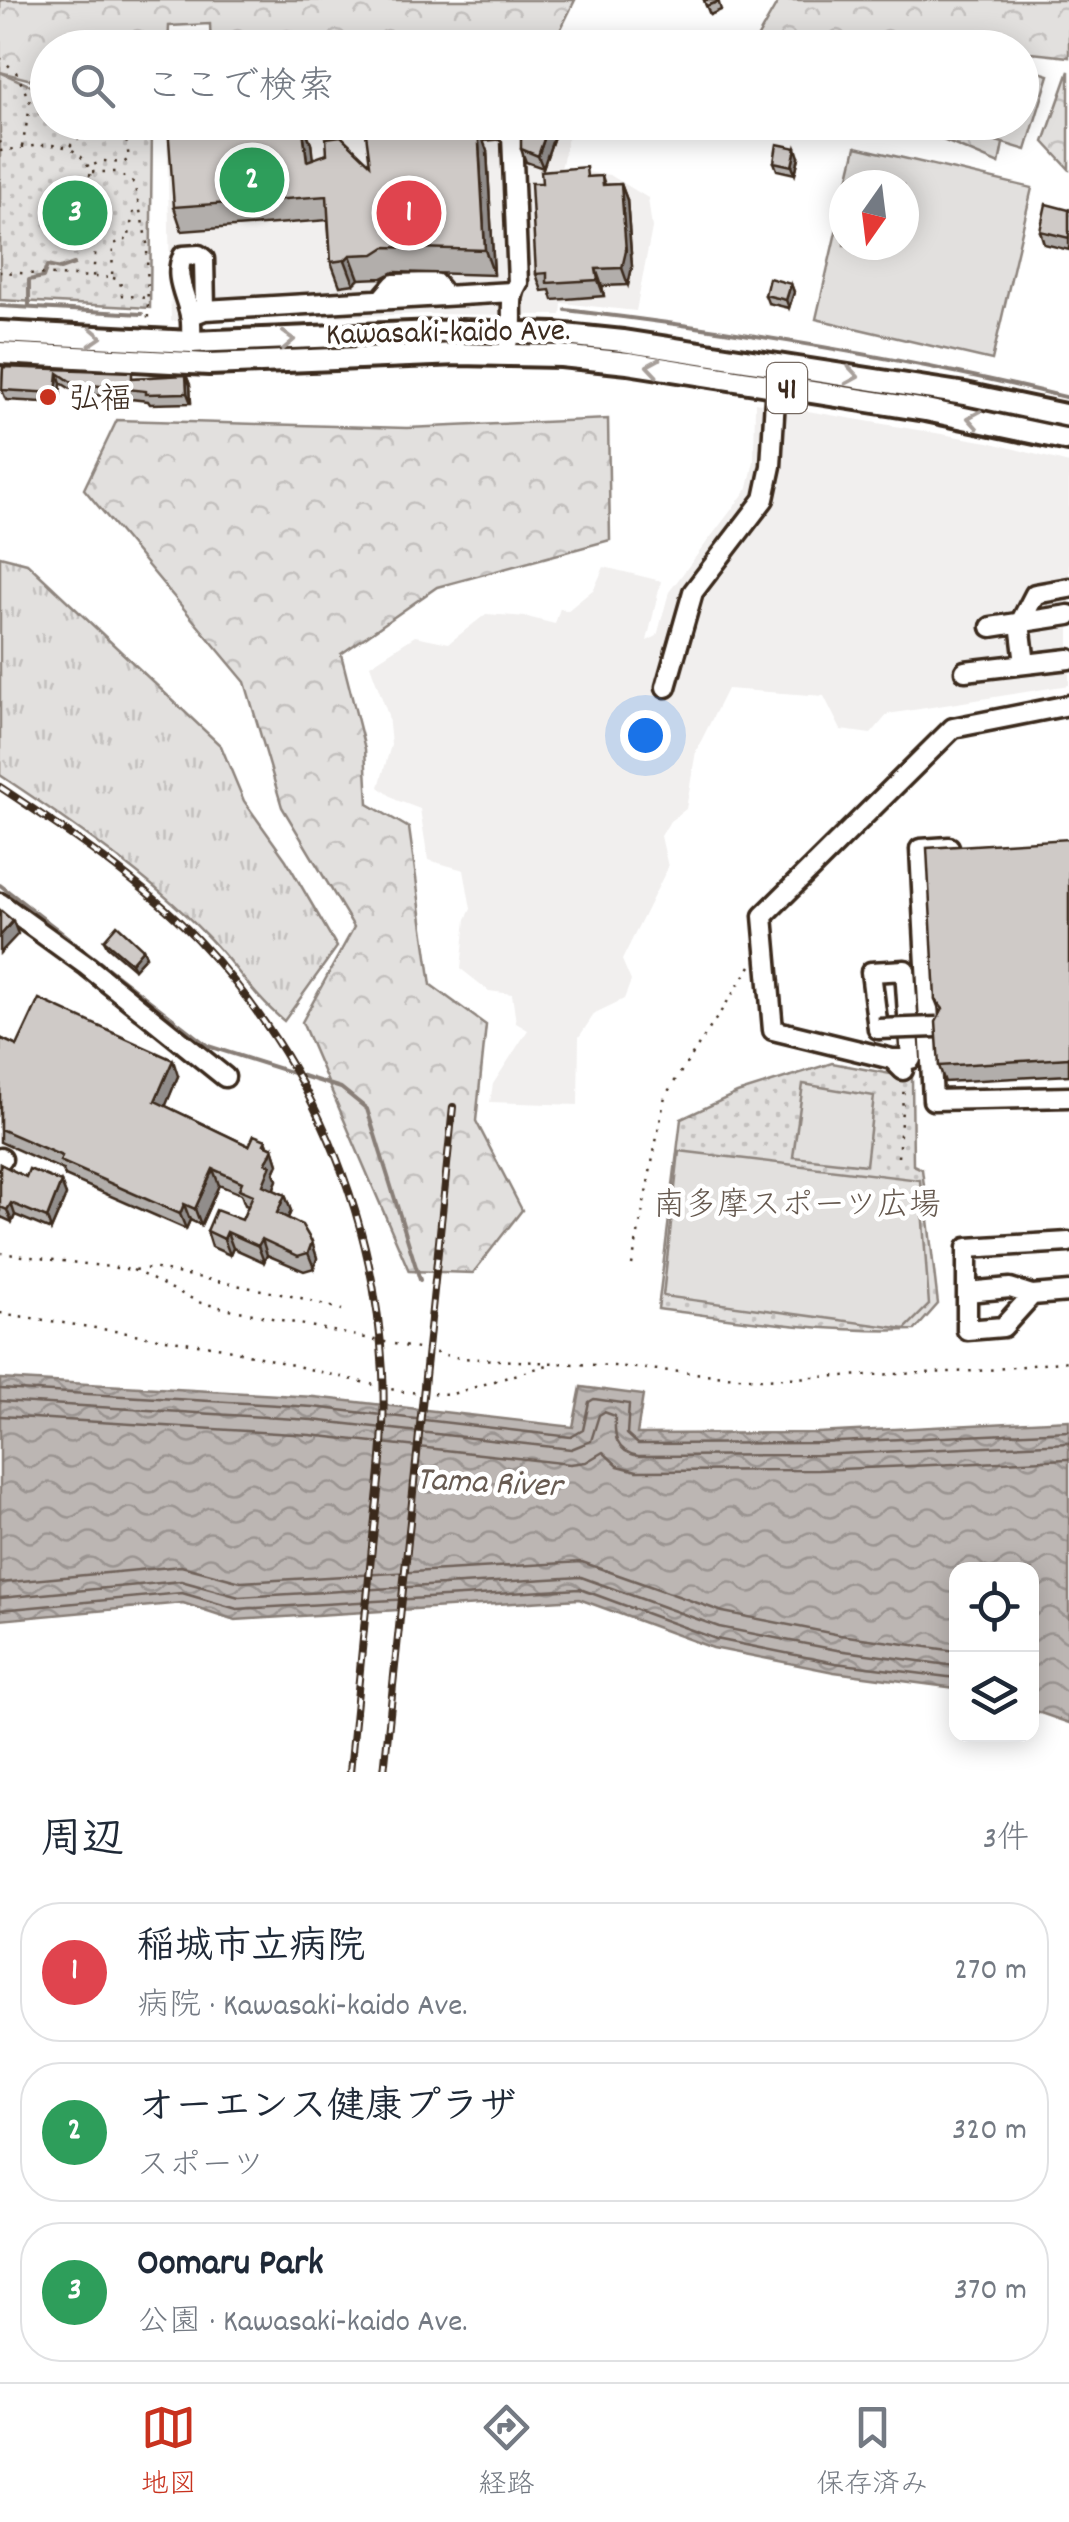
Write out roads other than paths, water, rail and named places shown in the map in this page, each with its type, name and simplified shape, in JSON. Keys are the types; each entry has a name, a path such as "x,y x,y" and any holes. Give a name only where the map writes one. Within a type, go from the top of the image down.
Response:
{"main road":[{"name":"Kawasaki-kaido Ave.","path":"0,332 191,342 513,332 623,340 1069,440"},
{"path":"191,342 191,364"},
{"name":"Kawasaki-kaido Ave.","path":"0,353 191,364 503,353 965,394 1069,416"}],"street":[{"path":"503,353 513,332 512,292 518,283 512,140"},
{"path":"191,342 198,313 512,292"},
{"path":"666,687 693,592 764,499 772,466 775,376"},
{"path":"1026,664 1020,623 1035,594 1069,588"},
{"path":"991,627 1069,615"},
{"path":"965,671 1069,659"},
{"path":"937,1027 878,1029 871,972 904,970 912,1059 898,1064 773,1030 762,916 953,728 1069,705"},
{"path":"976,846 920,849 933,1100 1069,1097"},
{"path":"0,903 87,966 225,1076"},
{"path":"1032,1295 1003,1328 967,1330 967,1248 1069,1242"},
{"path":"967,1292 1010,1288 1032,1295 1069,1292"}],"water":[{"name":"Tama River","path":"0,1379 314,1397 573,1427 581,1387 643,1395 637,1434 817,1433 1069,1420 1069,1723 1039,1712 1039,1562 949,1562 949,1687 834,1672 713,1648 579,1599 235,1620 183,1603 0,1620"}],"waterway":[{"path":"29,307 29,280 43,277 47,266 60,269 74,264"},
{"path":"0,306 142,314"},
{"path":"566,310 819,346 1069,398"},
{"path":"0,885 208,1046 341,1088 367,1109 420,1280"}],"railway":[{"path":"0,787 77,839 152,897 197,939 237,985 303,1086 350,1195 377,1312 384,1395 350,1772"},
{"path":"384,1772 453,1107"}],"place":[{"name":"オーエンス健康プラザ","path":"252,180"},
{"name":"Oomaru Park","path":"75,213"},
{"name":"稲城市立病院","path":"409,213"},
{"name":"弘福","path":"48,397"}],"park label":[{"name":"南多摩スポーツ広場","path":"797,1203"}]}
